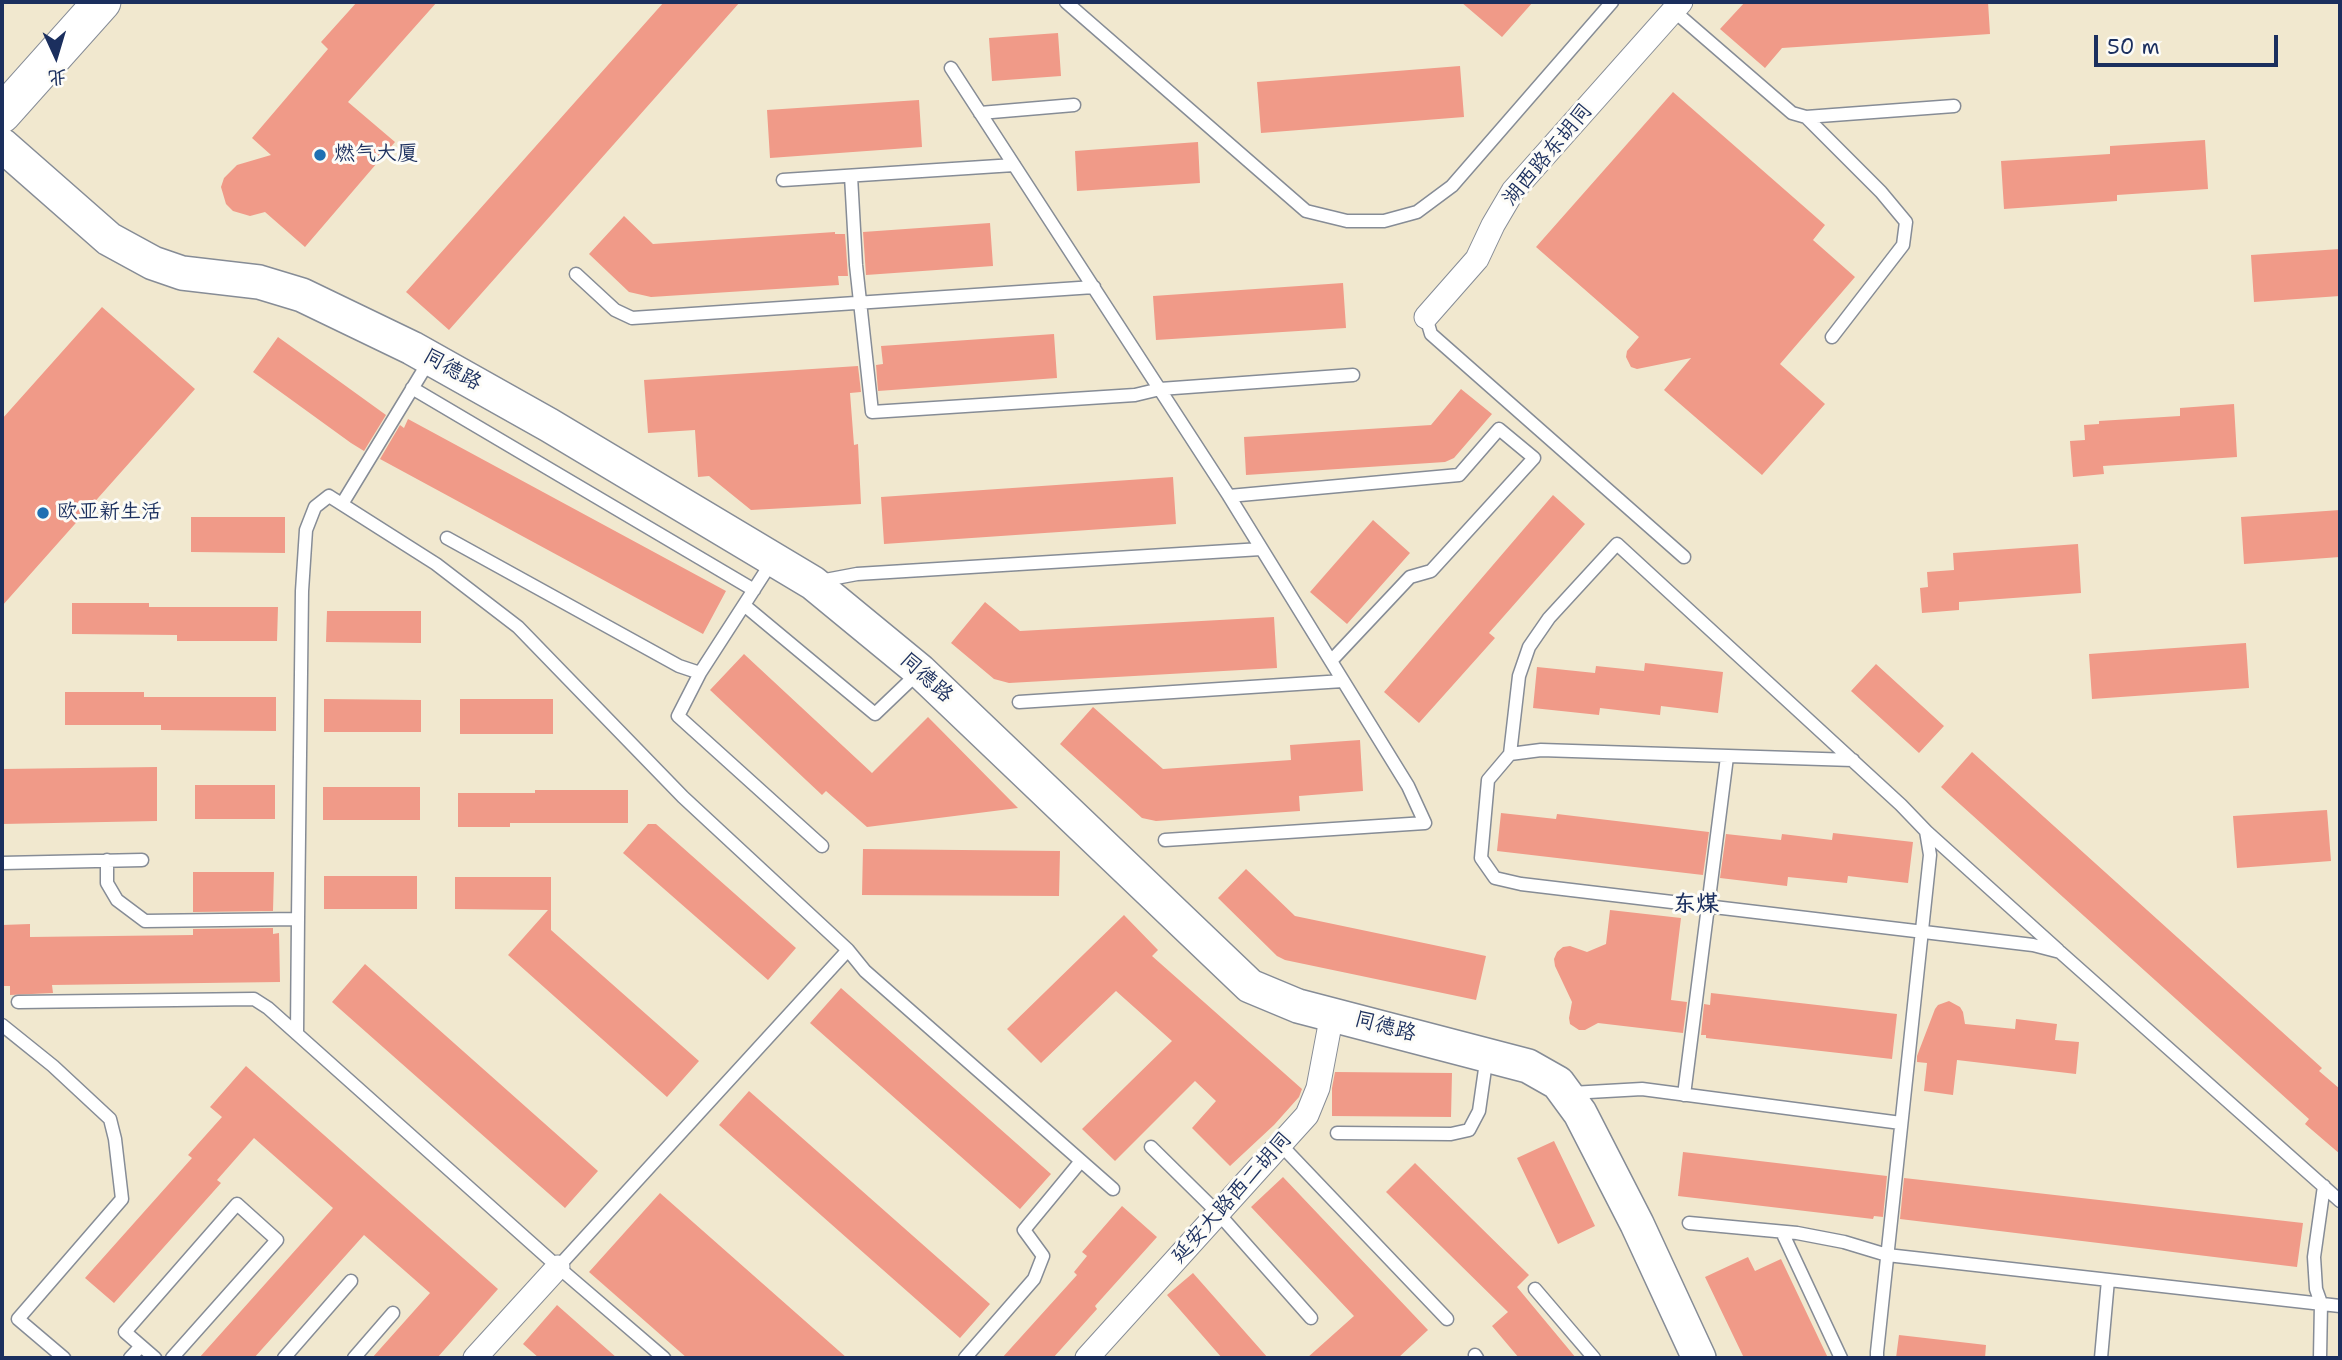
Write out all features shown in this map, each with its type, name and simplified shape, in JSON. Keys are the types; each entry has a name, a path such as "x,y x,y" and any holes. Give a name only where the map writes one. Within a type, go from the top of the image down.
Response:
{"main road":[{"path":"2,80 71,2"},
{"path":"2,114 102,2"}],"street":[{"name":"湖西路东胡同","path":"1426,317 1478,259 1493,225 1513,191 1677,6"},
{"name":"同德路","path":"2,145 109,239 153,263 182,273 259,282 302,295 430,359 549,425 813,583 920,671 1250,986 1298,1006 1528,1066 1558,1083 1580,1113 1637,1224 1699,1358"},
{"name":"延安大路西二胡同","path":"1087,1358 1307,1115 1318,1088 1332,1014"},
{"path":"475,1358 558,1267"}],"lane":[{"path":"1066,2 1306,211 1347,220 1384,221 1417,212 1452,186 1612,2"},
{"path":"1677,6 1792,113 1806,117 1954,106"},
{"path":"951,68 1229,496 1408,786 1425,823 1165,840"},
{"path":"980,113 1074,105"},
{"path":"1806,117 1881,192 1906,222 1903,246 1832,337"},
{"path":"783,180 1014,165"},
{"path":"851,176 856,265 872,412 1135,395 1160,389 1353,375"},
{"path":"576,274 615,310 632,318 1094,287"},
{"path":"1426,317 1431,334 1684,557"},
{"path":"342,504 430,359"},
{"path":"412,388 754,590"},
{"path":"1229,496 1460,475 1499,429 1534,458 1431,571 1410,576 1331,661"},
{"path":"297,1034 302,592 306,530 315,507 329,496 436,564 519,627 683,797 848,950 865,971 1113,1189"},
{"path":"447,538 679,666 700,673"},
{"path":"2060,952 2033,945 1521,884 1495,878 1481,858 1488,780 1510,754 1519,676 1528,647 1549,618 1617,544 1926,831 2340,1201"},
{"path":"813,583 857,574 1261,548"},
{"path":"774,559 700,673 678,716 822,846"},
{"path":"744,605 875,714 920,671"},
{"path":"1019,702 1343,681"},
{"path":"1510,754 1541,750 1853,761"},
{"path":"1684,1095 1727,757"},
{"path":"1877,1358 1930,855 1926,831"},
{"path":"107,860 107,883 117,900 145,921 298,919"},
{"path":"2,863 142,860"},
{"path":"558,1267 848,950"},
{"path":"19,1002 254,999 664,1358"},
{"path":"2,1025 110,1119 115,1139 121,1199 18,1319 64,1358"},
{"path":"1337,1133 1451,1134 1469,1130 1479,1111 1487,1055"},
{"path":"1566,1094 1642,1089 1901,1123"},
{"path":"1280,1144 1447,1319"},
{"path":"1151,1147 1218,1213 1311,1318"},
{"path":"965,1358 1034,1279 1043,1256 1024,1230 1081,1161"},
{"path":"2320,1358 2321,1303 2316,1289 2314,1257 2324,1186"},
{"path":"155,1358 125,1332 237,1204 277,1240 172,1358"},
{"path":"1689,1223 1782,1232 1844,1242 1887,1255 2340,1306"},
{"path":"1782,1232 1841,1358"},
{"path":"2101,1358 2108,1280"},
{"path":"284,1358 351,1281"},
{"path":"1535,1289 1594,1358"},
{"path":"354,1358 393,1313"},
{"path":"130,1358 141,1346"}],"building":[{"name":"燃气大厦","path":"357,2 437,2 348,102 395,142 305,247 265,212 250,216 233,211 226,204 221,187 224,178 237,165 271,155 252,138 328,49 321,42"},
{"path":"664,2 740,2 449,330 406,292"},
{"path":"1461,2 1533,2 1502,37"},
{"path":"1745,2 1988,2 1990,34 1782,48 1765,68 1720,29"},
{"path":"1058,33 1061,76 992,81 989,38"},
{"path":"1460,66 1464,117 1261,133 1257,82"},
{"path":"1673,92 1825,225 1813,240 1855,277 1780,364 1825,404 1762,475 1664,390 1691,358 1637,369 1631,367 1626,357 1627,351 1639,337 1536,247"},
{"path":"919,100 922,147 770,158 767,110"},
{"path":"2205,140 2208,189 2117,195 2117,201 2004,209 2001,161 2110,154 2110,146"},
{"path":"1198,142 1200,183 1077,191 1075,151"},
{"path":"624,216 653,244 835,232 845,234 848,276 838,276 839,285 651,297 629,292 589,254"},
{"path":"990,223 993,266 866,275 863,232"},
{"path":"2340,249 2340,296 2254,302 2251,255"},
{"path":"1343,283 1346,328 1156,340 1153,296"},
{"name":"欧亚新生活","path":"102,307 195,389 2,606 2,419"},
{"path":"1054,334 1057,378 878,391 876,365 883,364 881,346"},
{"path":"278,337 386,415 364,451 253,372"},
{"path":"858,366 861,392 850,393 854,445 858,444 861,504 751,510 709,476 698,477 695,430 648,433 644,380"},
{"path":"1461,389 1492,414 1454,458 1445,462 1246,475 1244,437 1431,425"},
{"path":"2234,404 2237,457 2103,466 2104,474 2073,477 2070,441 2085,440 2084,425 2099,424 2099,421 2180,416 2180,408"},
{"path":"408,419 726,591 703,634 380,459 400,425 404,428"},
{"path":"1173,477 1176,524 884,544 881,497"},
{"path":"1553,495 1585,524 1489,633 1495,638 1419,723 1384,692"},
{"path":"2340,510 2340,557 2244,564 2241,517"},
{"path":"191,517 285,517 285,553 191,552"},
{"path":"1373,520 1410,553 1347,624 1310,592"},
{"path":"2078,544 2081,593 1959,602 1959,610 1922,613 1920,588 1928,587 1927,572 1954,570 1953,553"},
{"path":"985,602 1020,631 1274,617 1277,668 1009,683 994,679 951,643"},
{"path":"72,603 149,603 149,607 278,607 277,641 177,641 177,635 72,634"},
{"path":"327,611 421,611 421,643 326,642"},
{"path":"2246,643 2249,688 2092,699 2089,654"},
{"path":"744,654 872,773 928,717 1018,808 867,827 826,791 822,795 710,690"},
{"path":"1645,663 1723,672 1718,713 1661,706 1660,715 1600,708 1599,715 1533,708 1537,667 1595,673 1596,666 1644,671"},
{"path":"1876,664 1944,726 1919,753 1851,691"},
{"path":"65,692 144,692 144,697 276,697 276,731 161,730 161,725 65,725"},
{"path":"324,699 421,700 421,732 324,732"},
{"path":"460,699 553,699 553,734 460,734"},
{"path":"1093,707 1163,769 1291,760 1290,745 1360,740 1363,791 1299,796 1300,811 1156,821 1142,818 1060,744"},
{"path":"1972,752 2322,1068 2319,1071 2340,1089 2340,1154 2305,1124 2309,1119 1941,787"},
{"path":"157,767 157,821 2,824 2,769"},
{"path":"195,785 275,785 275,819 195,819"},
{"path":"323,787 420,787 420,820 323,820"},
{"path":"535,790 628,790 628,823 510,823 510,827 458,827 458,793 535,793"},
{"path":"2327,810 2331,861 2237,868 2233,816"},
{"path":"1501,813 1556,819 1557,814 1709,832 1703,875 1497,851"},
{"path":"648,824 656,824 796,948 768,980 623,853"},
{"path":"1833,833 1913,842 1908,883 1848,876 1847,883 1788,877 1787,886 1720,878 1726,834 1781,840 1782,834 1832,840"},
{"path":"863,849 1060,851 1059,896 862,895"},
{"path":"1246,869 1295,916 1486,956 1476,1000 1285,960 1277,956 1218,898"},
{"path":"193,872 274,872 273,911 193,912"},
{"path":"324,876 417,876 417,909 324,909"},
{"path":"455,877 551,877 551,930 699,1061 667,1097 508,955 548,910 455,909"},
{"path":"1610,910 1681,918 1671,1000 1687,1002 1683,1033 1598,1023 1579,1030 1570,1024 1572,1002 1554,959 1563,947 1570,946 1587,952 1606,944"},
{"path":"1124,915 1158,950 1152,956 1302,1089 1299,1097 1274,1125 1230,1166 1192,1128 1216,1101 1195,1081 1115,1161 1082,1129 1172,1041 1116,991 1041,1063 1007,1029"},
{"path":"30,924 30,937 193,935 193,929 273,928 273,934 279,933 280,982 52,985 53,993 10,995 10,986 2,986 2,925"},
{"path":"365,964 598,1171 565,1208 332,1002"},
{"path":"841,988 1051,1174 1020,1209 810,1023"},
{"path":"1711,993 1897,1014 1892,1059 1706,1038 1706,1035 1701,1035 1704,1004 1710,1005"},
{"path":"1949,1001 1960,1007 1965,1024 2015,1029 2016,1019 2057,1024 2055,1040 2079,1042 2076,1074 1957,1060 1953,1095 1924,1091 1927,1063 1917,1062 1917,1056 1935,1009"},
{"path":"246,1066 498,1289 437,1358 372,1358 430,1293 364,1235 254,1358 199,1358 333,1208 254,1138 217,1180 221,1183 114,1303 85,1278 192,1158 188,1155 222,1117 210,1107"},
{"path":"1335,1072 1452,1073 1451,1117 1332,1116"},
{"path":"749,1091 990,1304 960,1338 719,1125"},
{"path":"1554,1141 1595,1226 1558,1244 1517,1158"},
{"path":"1683,1152 1887,1176 1883,1217 1874,1216 1873,1219 1678,1196"},
{"path":"1415,1163 1529,1275 1517,1287 1576,1358 1519,1358 1492,1326 1508,1312 1386,1192"},
{"path":"1283,1177 1428,1330 1398,1358 1307,1358 1354,1316 1251,1207"},
{"path":"1904,1178 2303,1223 2297,1267 1900,1219"},
{"path":"660,1193 847,1358 687,1358 589,1272"},
{"path":"1122,1206 1157,1237 1053,1358 1002,1358 1077,1275 1074,1272 1087,1256 1082,1252"},
{"path":"1748,1257 1755,1271 1781,1259 1828,1358 1744,1358 1705,1277"},
{"path":"1193,1273 1268,1358 1222,1358 1167,1295"},
{"path":"557,1305 617,1358 539,1358 523,1344"},
{"path":"1899,1335 1986,1345 1985,1358 1896,1358"}],"place":[{"name":"燃气大厦","path":"320,155"},
{"name":"欧亚新生活","path":"43,513"}],"district":[{"name":"东煤","path":"1696,905"}]}
